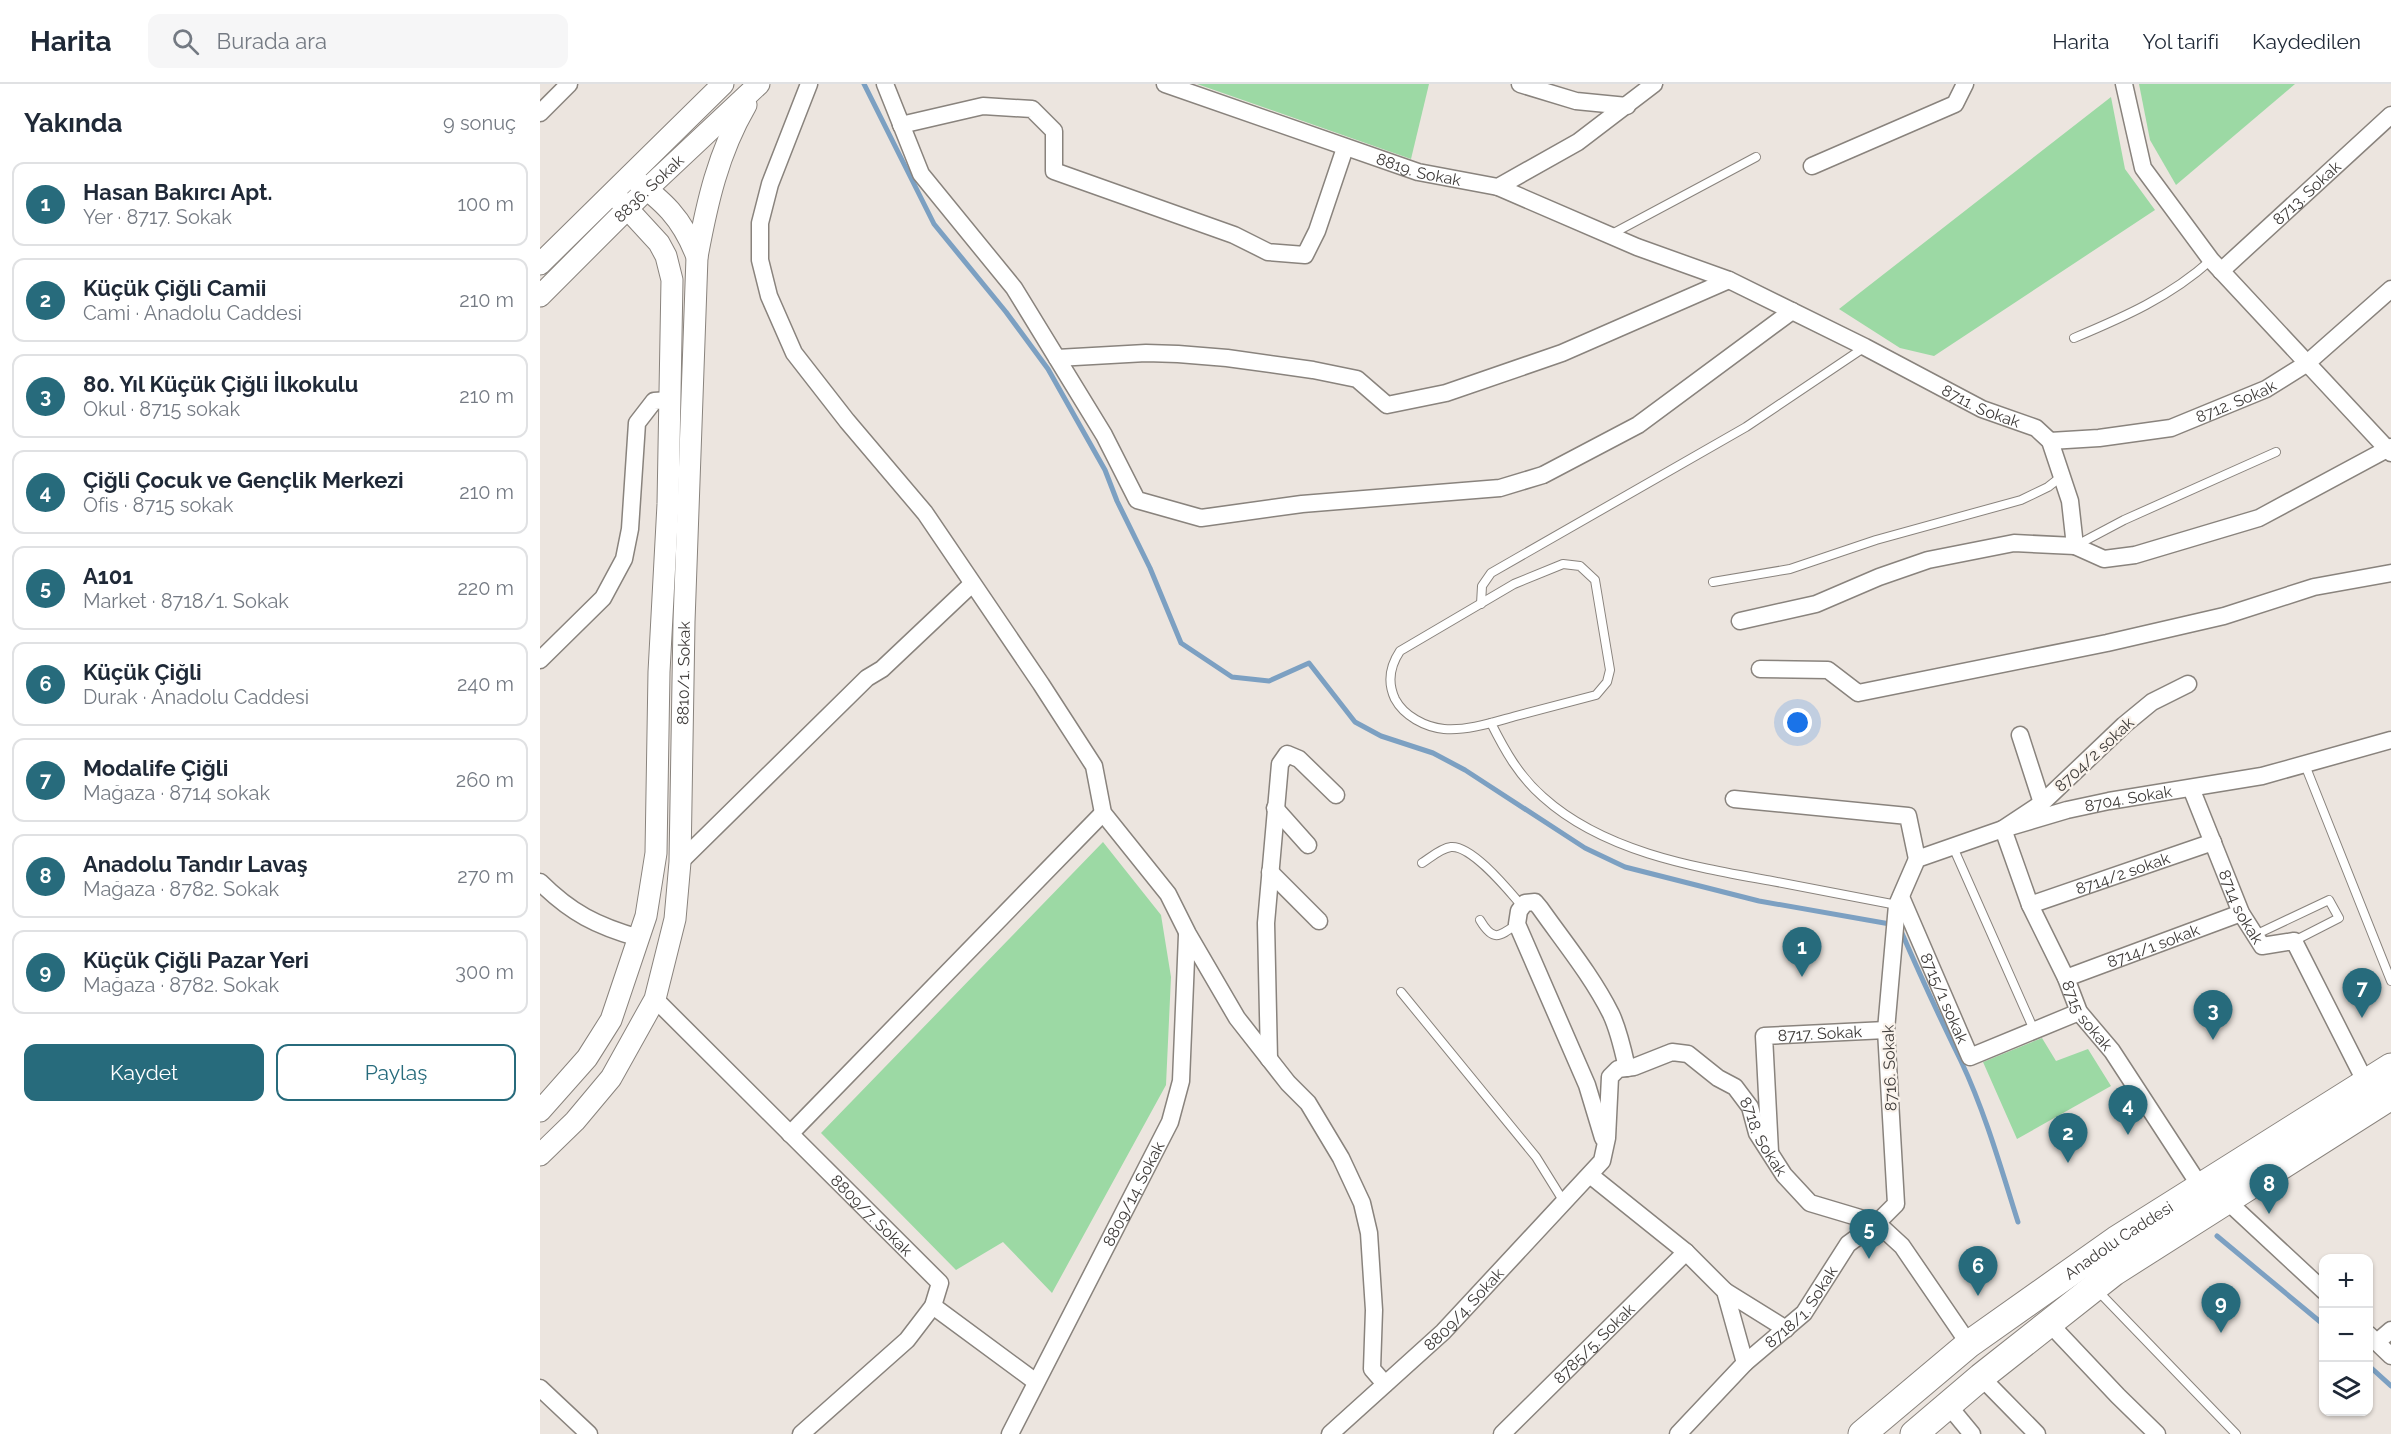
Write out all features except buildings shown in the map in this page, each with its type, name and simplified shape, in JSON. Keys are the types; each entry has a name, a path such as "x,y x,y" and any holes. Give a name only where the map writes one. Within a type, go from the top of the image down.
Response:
{"highway":[{"name":"Anadolu Caddesi","path":"1862,1434 1969,1344 2116,1240 2391,1067"},
{"name":"Anadolu Caddesi","path":"1914,1434 1981,1377 2114,1272 2391,1096"}],"street":[{"path":"540,113 569,84"},
{"path":"540,264 723,84"},
{"path":"809,84 770,184 760,223 760,260 769,296 794,353 846,421 925,513 1094,766 1103,813 1168,894 1188,934 1237,1018 1308,1103 1341,1158 1362,1203 1369,1233 1374,1311 1372,1369 1385,1384"},
{"path":"885,84 921,174 1014,288 1104,435 1137,500 1201,518 1302,504 1500,488 1543,475 1638,425 1792,311"},
{"name":"8819. Sokak","path":"1165,84 1418,172 1498,187"},
{"path":"1520,84 1576,101 1627,106"},
{"path":"1498,187 1578,142 1654,84"},
{"path":"1812,166 1955,104 1965,84"},
{"path":"1740,621 1816,604 1879,577 1928,560 2014,543 2075,546 2104,559 2135,555 2259,518 2390,450 2306,364 2216,266 2143,168 2124,84"},
{"path":"697,257 715,173 733,128 758,85"},
{"name":"8836. Sokak","path":"540,296 647,189 758,85"},
{"path":"901,124 983,105 1032,109 1054,130 1054,171 1234,235 1268,252 1305,255 1317,231 1345,148"},
{"name":"8713. Sokak","path":"2216,266 2391,115"},
{"name":"8810/1. Sokak","path":"540,1155 575,1121 611,1078 655,999 675,919 681,862 684,622 697,257 689,236 677,217 630,176"},
{"name":"8711. Sokak","path":"1498,187 1610,235 1729,280 1865,347 1982,409 2036,429 2050,441"},
{"name":"8810/1. Sokak","path":"540,1111 587,1058 611,1020 646,916 656,853 659,672 668,504 672,280 666,256 659,243 613,193"},
{"path":"1057,358 1146,353 1237,360 1313,370 1358,380 1387,405 1446,393 1562,352 1729,280"},
{"name":"8712. Sokak","path":"2050,441 2099,438 2171,428 2266,389 2306,364 2391,289"},
{"path":"540,660 603,598 624,559 630,529 637,423 654,401 669,399"},
{"path":"2050,441 2070,501 2075,546"},
{"path":"1760,669 1828,670 1858,693 2107,643 2224,616 2314,586 2391,573"},
{"path":"681,862 867,678 882,669 972,584"},
{"name":"8704/2 sokak","path":"2003,829 2042,803 2124,724 2152,702 2188,684"},
{"path":"2020,735 2042,803"},
{"name":"8704. Sokak","path":"1917,859 2003,829 2109,801 2262,776 2391,740"},
{"path":"1269,1059 1266,923 1280,764 1287,754 1299,759 1336,795"},
{"name":"8714 sokak","path":"2190,788 2241,913 2262,946 2294,941 2366,1083"},
{"path":"1734,799 1908,816 1917,859 1899,901"},
{"path":"1275,808 1308,845"},
{"path":"790,1134 1103,813"},
{"name":"8715 sokak","path":"2003,829 2030,905 2066,978 2079,1012 2112,1051 2200,1186"},
{"name":"8714/2 sokak","path":"2030,905 2213,842"},
{"path":"1270,872 1319,921"},
{"path":"540,882 583,918 639,938"},
{"path":"1605,1144 1587,1085 1517,924 1522,906 1532,901 1540,908 1593,984 1612,1015 1621,1039 1627,1068"},
{"name":"8716. Sokak","path":"1877,1223 1896,1204 1886,1030 1899,901"},
{"name":"8715/1 sokak","path":"1899,901 1970,1057 2079,1012"},
{"name":"8714/1 sokak","path":"2066,978 2241,913"},
{"name":"8809/14. Sokak","path":"1010,1434 1170,1122 1181,1080 1188,934"},
{"name":"8809/7. Sokak","path":"655,999 940,1283 933,1306"},
{"name":"8717. Sokak","path":"1770,1154 1764,1036 1886,1030"},
{"name":"8718. Sokak","path":"1590,1175 1602,1161 1610,1077 1618,1069 1651,1061 1672,1052 1688,1054 1718,1078 1735,1087 1750,1107 1757,1133 1770,1154 1784,1175 1810,1203 1877,1223 1902,1246 1969,1344"},
{"path":"1590,1175 1686,1252 1725,1291 1786,1329"},
{"name":"8809/4. Sokak","path":"1330,1434 1443,1332 1590,1175"},
{"path":"2226,1200 2319,1286"},
{"name":"8718/1. Sokak","path":"1678,1434 1745,1363 1804,1313 1848,1244 1877,1223"},
{"name":"8785/5. Sokak","path":"1502,1434 1686,1252"},
{"path":"1725,1291 1745,1363"},
{"path":"801,1434 907,1340 933,1306 1036,1382"},
{"path":"2049,1323 2157,1434"},
{"path":"2391,1330 2373,1338 2391,1356"},
{"path":"1981,1377 2037,1434"},
{"path":"540,1388 589,1434"},
{"path":"1948,1405 1972,1434"}],"lane":[{"path":"1610,235 1756,157"},
{"path":"2074,338 2158,300 2216,266"},
{"path":"1481,604 1482,586 1491,573 1746,427 1865,347"},
{"path":"2075,546 2124,520 2276,452"},
{"path":"1713,582 1790,569 1887,537 2021,500 2048,487 2062,476"},
{"path":"1563,564 1580,566 1595,580 1610,664 1607,682 1596,695 1491,723 1454,729 1425,724 1402,708 1392,692 1390,682 1392,666 1400,651 1537,573 1563,564"},
{"path":"1491,723 1505,752 1529,784 1560,811 1596,832 1684,863 1899,901"},
{"path":"2305,765 2391,981"},
{"path":"1953,847 2034,1030"},
{"path":"1422,863 1448,848 1458,848 1474,857 1494,875 1522,906"},
{"path":"2256,936 2329,900 2339,918 2294,941"},
{"path":"1480,920 1487,931 1494,935 1503,934 1517,924"},
{"path":"1401,992 1536,1157 1564,1202"},
{"path":"2095,1287 2236,1434"}],"green space":[{"path":"1197,84 1429,84 1411,159"},
{"path":"2139,84 2295,84 2176,185 2150,140"},
{"path":"2111,97 2125,169 2155,210 1934,356 1900,348 1839,309"},
{"path":"1103,842 1161,915 1171,977 1166,1085 1052,1293 1003,1242 956,1270 821,1133"},
{"path":"2042,1038 2056,1061 2088,1049 2111,1086 2017,1139 1983,1062"}],"waterway":[{"path":"864,84 934,224 1006,312 1048,369 1105,470 1181,643 1232,677 1269,681 1309,663 1355,722 1381,736 1433,753 1465,770 1585,848 1625,867 1759,901 1890,924"},
{"path":"1901,931 1978,1100 2018,1222"},
{"path":"2217,1236 2319,1321"},
{"path":"2373,1370 2391,1386"}],"place":[{"name":"Hasan Bakırcı Apt.","path":"1802,977"},
{"name":"Modalife Çiğli","path":"2362,1018"},
{"name":"80. Yıl Küçük Çiğli İlkokulu","path":"2213,1040"},
{"name":"Çiğli Çocuk ve Gençlik Merkezi","path":"2128,1135"},
{"name":"Küçük Çiğli Camii","path":"2068,1163"},
{"name":"Anadolu Tandır Lavaş","path":"2269,1214"},
{"name":"A101","path":"1869,1259"},
{"name":"Küçük Çiğli","path":"1978,1296"},
{"name":"Küçük Çiğli Pazar Yeri","path":"2221,1333"}]}
